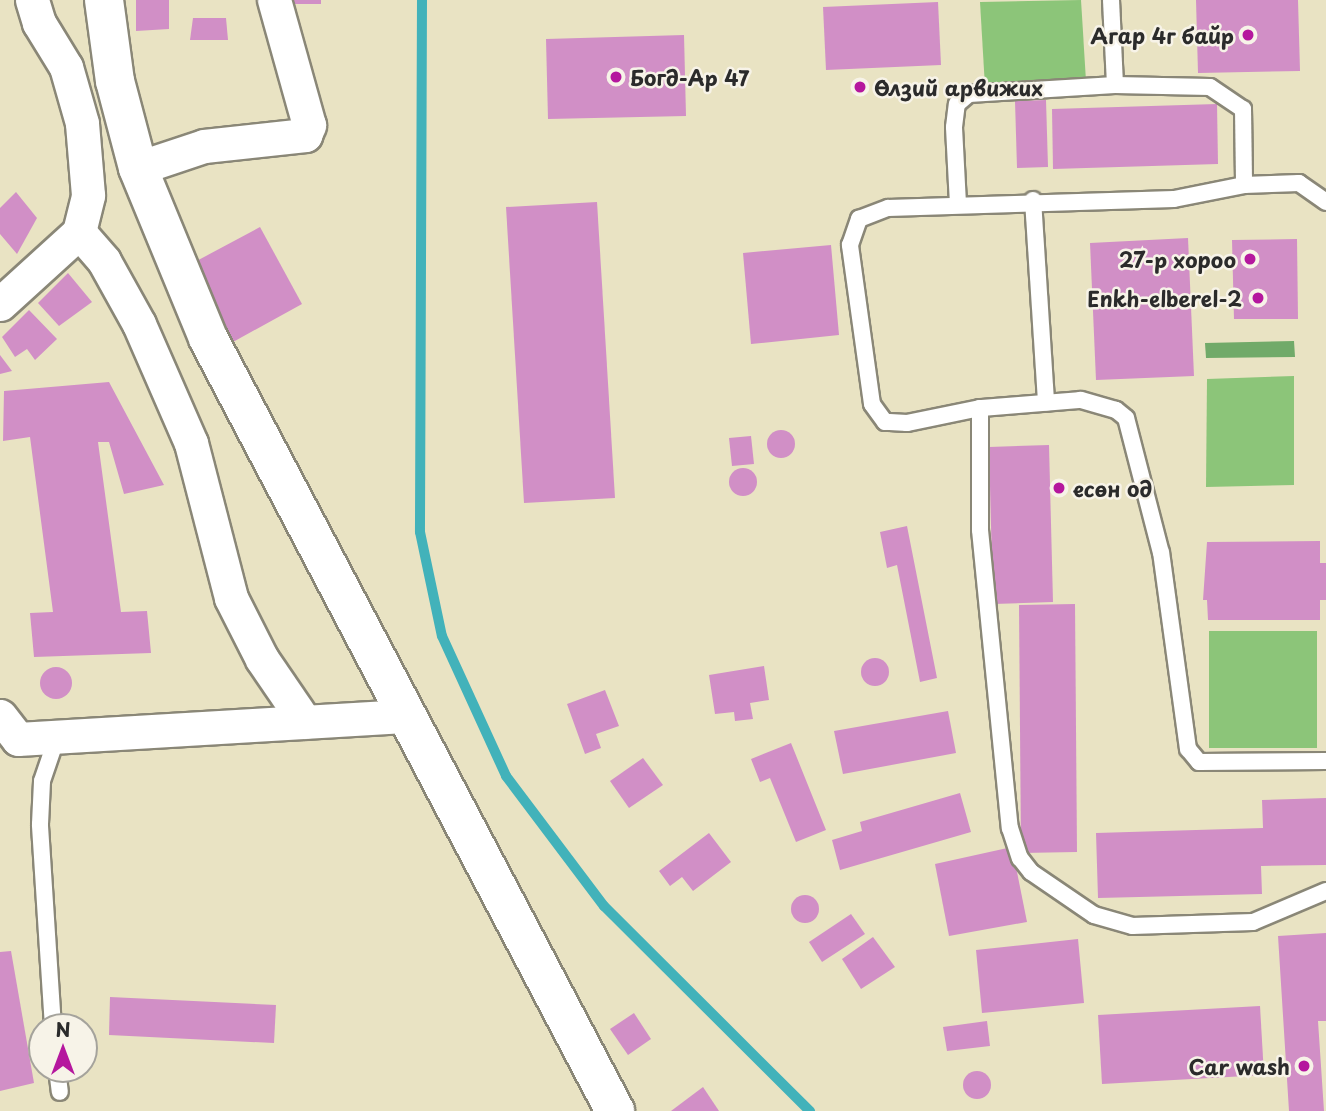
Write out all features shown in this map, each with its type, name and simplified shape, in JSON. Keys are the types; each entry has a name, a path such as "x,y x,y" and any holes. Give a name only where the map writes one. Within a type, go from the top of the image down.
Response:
{"street":[{"path":"0,304 79,232 88,195 82,123 66,67 39,23 32,0"},
{"path":"104,0 115,81 138,168 208,338 404,716 615,1111"},
{"path":"138,168 204,146 305,135 309,125 274,0"},
{"path":"79,232 104,261 139,324 191,443 231,598 262,659 305,722"},
{"path":"0,716 18,739 404,716"}],"lane":[{"path":"1111,0 1115,85"},
{"path":"958,204 954,127 957,104 968,94 1115,85 1210,87 1243,109 1244,185"},
{"path":"1326,202 1299,183 1244,185 1174,199 1033,200 888,208 859,219 850,245 872,404 885,422 907,423 980,408 1080,400 1116,410 1126,418 1161,553 1188,749 1199,762 1326,761"},
{"path":"1033,200 1046,403"},
{"path":"980,408 980,530 1010,828 1020,858 1031,872 1094,915 1132,926 1253,922 1326,891"},
{"path":"52,1013 40,824 41,781 57,737"},
{"path":"59,1083 60,1093"}],"green space":[{"path":"1081,0 1086,81 985,87 980,2"},
{"path":"1294,341 1295,357 1206,358 1205,343"},
{"path":"1294,376 1294,485 1206,487 1207,379"},
{"path":"1209,631 1317,631 1317,748 1209,748"}],"building":[{"path":"136,0 169,0 169,29 136,31"},
{"path":"287,0 321,0 321,4 286,4"},
{"name":"Агар 4г байр","path":"1196,0 1298,0 1300,71 1198,73"},
{"path":"938,2 941,65 826,70 823,7"},
{"path":"193,18 226,18 228,40 190,40"},
{"name":"Богд-Ар 47","path":"684,35 686,116 548,119 546,39"},
{"path":"1046,100 1048,167 1017,168 1015,101"},
{"path":"1217,104 1218,164 1053,169 1052,109"},
{"path":"16,192 37,218 17,254 0,234 0,208"},
{"path":"597,202 615,498 524,503 506,207"},
{"path":"260,227 302,304 233,342 191,264"},
{"path":"1188,238 1194,376 1096,380 1090,243"},
{"path":"1297,239 1298,319 1234,319 1232,240"},
{"path":"831,245 839,335 751,344 743,253"},
{"path":"68,273 92,302 59,326 38,303"},
{"path":"29,310 57,339 35,360 27,349 15,357 2,337"},
{"path":"0,355 12,371 0,374"},
{"path":"109,382 164,485 124,494 109,442 98,442 121,612 147,611 151,653 34,657 30,613 53,612 30,437 3,441 4,391"},
{"path":"781,430 791,434 795,444 791,454 781,458 771,454 767,444 771,434"},
{"path":"751,436 754,464 732,466 729,438"},
{"path":"1049,445 1053,602 993,604 989,447"},
{"path":"743,468 753,472 757,482 753,492 743,496 733,492 729,482 733,472"},
{"path":"907,526 937,678 920,682 897,565 887,568 880,532"},
{"path":"1320,541 1320,563 1326,563 1326,600 1320,600 1320,620 1208,620 1207,600 1203,600 1207,542"},
{"path":"1075,604 1077,852 1021,853 1019,605"},
{"path":"875,658 885,662 889,672 885,682 875,686 865,682 861,672 865,662"},
{"path":"764,666 769,700 750,703 753,719 735,721 734,712 715,714 709,675"},
{"path":"56,667 68,671 72,683 68,695 56,699 44,695 40,683 44,671"},
{"path":"605,690 619,726 596,734 601,748 585,754 567,704"},
{"path":"948,711 956,753 843,774 834,731"},
{"path":"791,743 826,830 796,842 770,778 760,782 751,759"},
{"path":"643,758 663,785 629,808 610,781"},
{"path":"960,793 971,832 840,870 832,840 862,831 860,822"},
{"path":"1326,798 1326,865 1261,866 1262,894 1098,898 1096,833 1263,828 1262,800"},
{"path":"709,833 731,862 693,891 682,877 670,886 659,871"},
{"path":"1012,847 1027,922 949,936 935,864"},
{"path":"805,895 815,899 819,909 815,919 805,923 795,919 791,909 795,899"},
{"path":"851,914 865,934 822,962 809,942"},
{"name":"Car wash","path":"1326,933 1326,1021 1318,1021 1324,1111 1289,1111 1278,936"},
{"path":"873,937 895,967 861,989 842,959"},
{"path":"1078,939 1084,1003 982,1013 976,950"},
{"path":"11,951 28,1049 28,1083 34,1083 0,1091 0,952"},
{"path":"110,997 276,1005 274,1043 109,1035"},
{"path":"1260,1006 1264,1075 1102,1084 1098,1015"},
{"path":"634,1013 651,1039 628,1055 610,1029"},
{"path":"987,1021 990,1046 947,1051 943,1027"},
{"path":"977,1071 987,1075 991,1085 987,1095 977,1099 967,1095 963,1085 967,1075"},
{"path":"703,1087 719,1111 671,1111"}],"waterway":[{"path":"422,0 420,532 442,636 506,776 604,906 810,1111"}],"place":[{"name":"Агар 4г байр","path":"1248,35"},
{"name":"Богд-Ар 47","path":"616,77"},
{"name":"Өлзий арвижих","path":"860,87"},
{"name":"27-р хороо","path":"1250,259"},
{"name":"Enkh-elberel-2","path":"1258,298"},
{"name":"есөн од","path":"1059,488"},
{"name":"Car wash","path":"1304,1066"}]}
